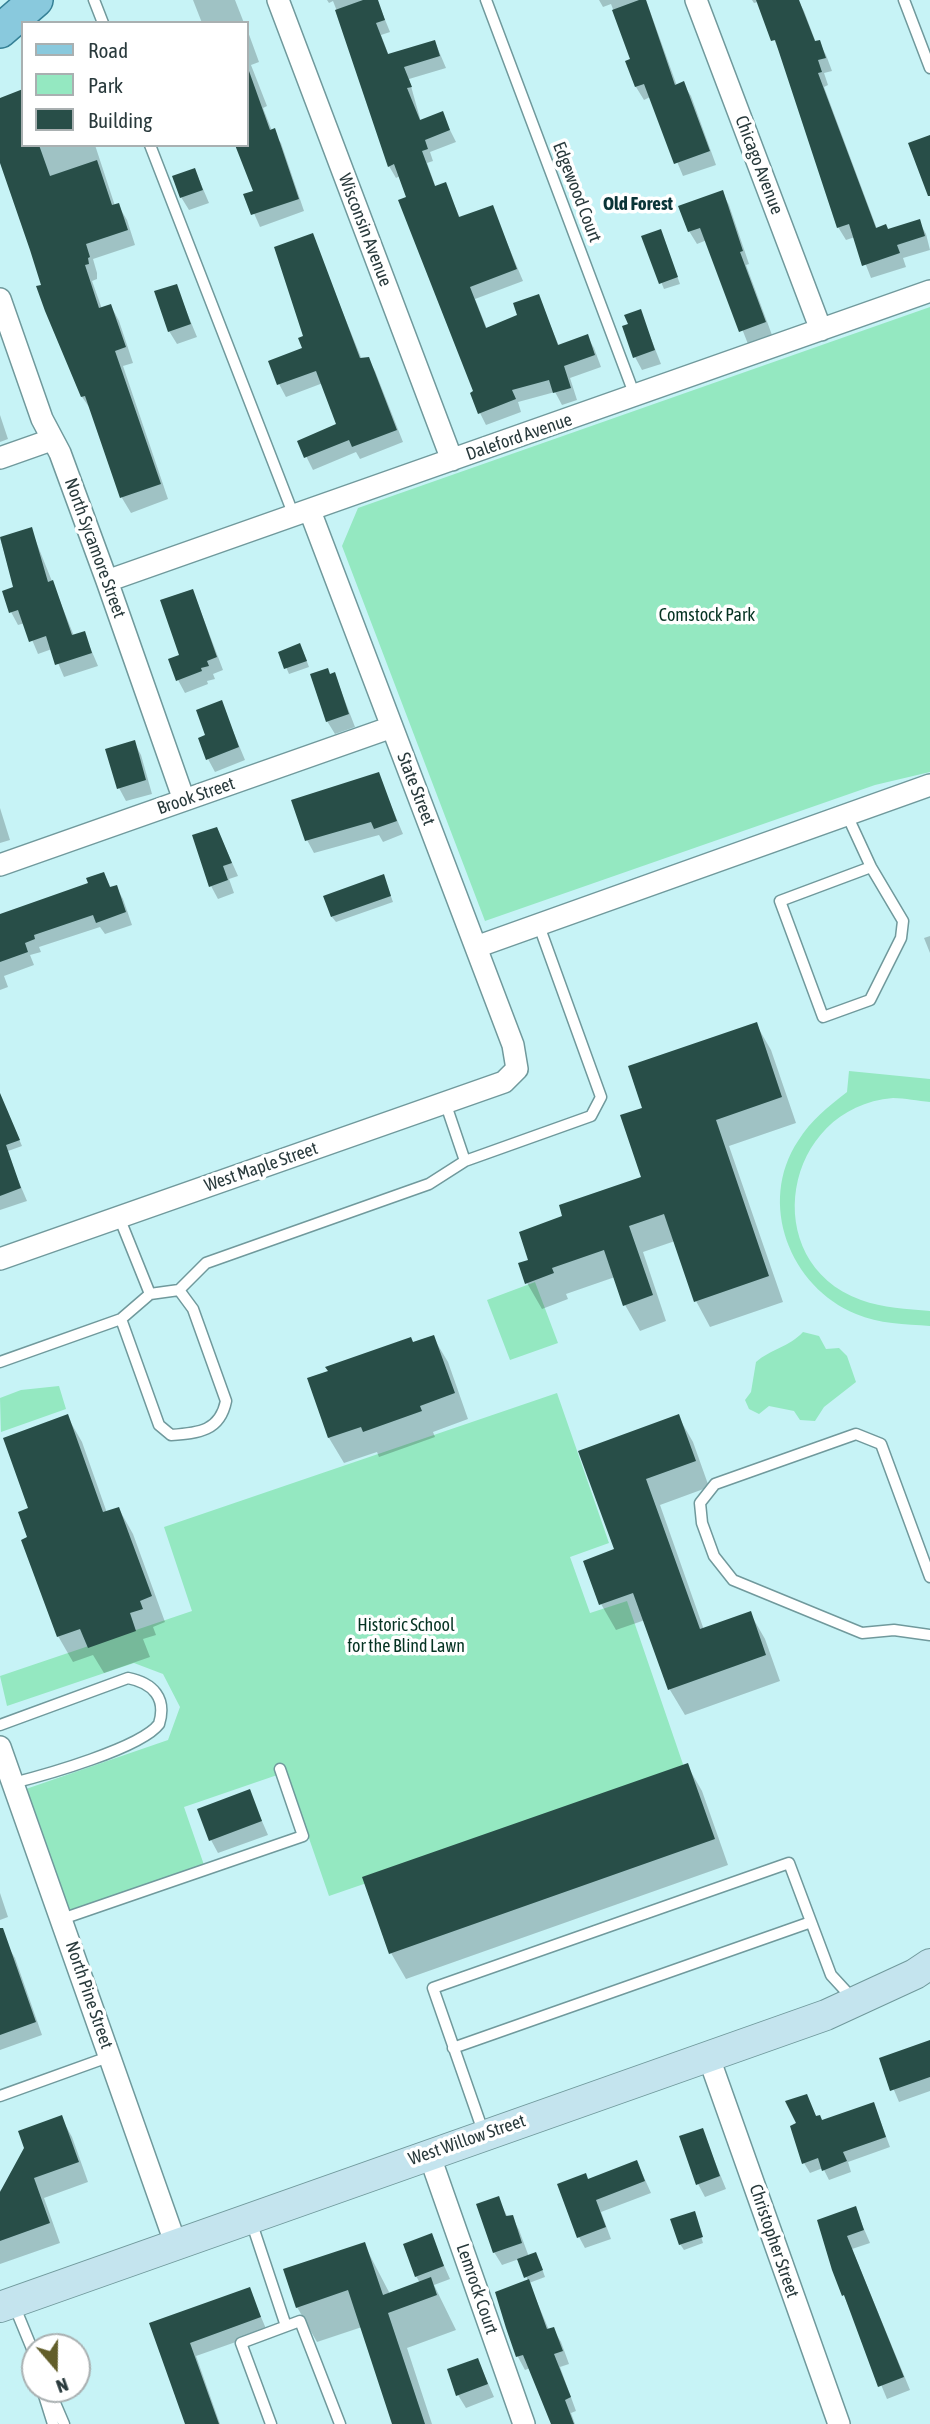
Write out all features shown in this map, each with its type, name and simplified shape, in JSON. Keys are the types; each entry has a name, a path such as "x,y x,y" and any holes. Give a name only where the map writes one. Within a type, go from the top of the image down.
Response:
{"main road":[{"path":"0,31 36,0"}],"street":[{"name":"Wisconsin Avenue","path":"278,0 452,460"},
{"name":"Chicago Avenue","path":"696,0 821,330"},
{"name":"Daleford Avenue","path":"107,581 930,292"},
{"name":"North Sycamore Street","path":"0,299 51,440 60,453 184,800"},
{"path":"0,458 51,440"},
{"name":"State Street","path":"302,514 392,727 513,1045 517,1069"},
{"name":"Brook Street","path":"0,865 392,727"},
{"path":"476,947 930,785"},
{"name":"West Maple Street","path":"0,1259 504,1082 517,1069"},
{"name":"North Pine Street","path":"0,1747 6,1785 62,1919 176,2245"},
{"name":"West Willow Street","path":"7,2304 484,2134 709,2058 856,2002 930,1964"},
{"name":"Christopher Street","path":"709,2058 839,2424"},
{"name":"Lemrock Court","path":"429,2154 524,2424"}],"lane":[{"path":"94,0 102,21"},
{"name":"Edgewood Court","path":"486,0 635,396"},
{"path":"904,0 930,68"},
{"path":"151,147 302,514"},
{"path":"847,815 871,867 904,921 901,938 870,1000 823,1017 780,901 871,867"},
{"path":"0,1362 121,1319 150,1294 179,1290 206,1263 429,1184 466,1161 591,1116 601,1097 538,923"},
{"path":"445,1102 466,1161"},
{"path":"120,1217 150,1294"},
{"path":"121,1319 159,1425 172,1435 192,1433 216,1425 223,1416 226,1401 192,1309 179,1290"},
{"path":"930,1577 881,1444 856,1434 715,1484 700,1503 702,1523 714,1556 733,1580 862,1633 894,1630 930,1635"},
{"path":"0,1725 128,1678 148,1684 156,1690 160,1702 159,1724 143,1739 44,1775 6,1785"},
{"path":"62,1919 303,1836 280,1769"},
{"path":"484,2134 433,1988 789,1863 831,1975 856,2002"},
{"path":"453,2048 811,1923"},
{"path":"0,2096 111,2056"},
{"path":"250,2218 286,2326"},
{"path":"7,2304 25,2332"},
{"path":"271,2424 241,2343 300,2321 340,2424"},
{"path":"46,2403 53,2424"},
{"path":"55,2403 64,2424"}],"green space":[{"name":"Comstock Park","path":"930,307 930,772 875,785 485,921 342,546 358,508"},
{"path":"849,1071 930,1079 930,1102 893,1098 856,1108 827,1128 807,1156 796,1188 796,1222 806,1254 828,1281 861,1300 895,1308 930,1311 930,1326 874,1320 856,1314 833,1301 813,1284 798,1264 787,1241 781,1216 780,1190 786,1165 808,1127 847,1092"},
{"path":"535,1282 558,1343 510,1360 487,1300"},
{"path":"803,1332 819,1336 826,1349 839,1348 847,1356 856,1382 824,1407 815,1421 800,1420 794,1411 769,1406 759,1414 749,1409 745,1400 751,1392 756,1362"},
{"path":"59,1386 66,1409 1,1432 0,1398 21,1390"},
{"name":"Historic School for the Blind Lawn","path":"557,1393 609,1543 570,1557 590,1613 627,1601 686,1773 329,1896 286,1772 184,1807 204,1865 65,1913 23,1790 168,1740 180,1707 163,1674 134,1663 7,1706 0,1676 192,1611 164,1527"}],"building":[{"path":"363,0 378,0 385,20 376,23 388,54 435,40 440,56 404,67 412,87 407,88 420,120 443,111 450,130 425,140 428,149 422,151 435,186 446,182 459,217 493,205 517,269 470,287 486,328 517,315 513,303 539,294 558,345 588,334 595,355 564,366 571,388 553,393 549,380 512,390 516,399 478,414 470,393 473,391 398,200 406,197 394,164 388,167 335,10"},
{"path":"646,0 675,85 684,81 710,151 674,164 644,84 635,87 625,61 630,59 612,10"},
{"path":"756,0 799,0 815,41 820,40 826,58 818,60 822,72 818,73 876,228 886,224 888,229 920,219 925,236 897,245 900,253 862,266 849,224 837,228 775,40 771,41"},
{"path":"249,71 270,130 275,128 299,199 251,215 243,194 253,191 236,147 248,147"},
{"path":"21,90 21,147 40,147 50,176 97,160 112,205 119,203 128,230 86,244 90,257 89,264 85,265 99,308 111,304 126,347 115,351 161,484 120,498 85,396 81,397 36,286 41,285 0,163 0,98"},
{"path":"930,135 930,196 928,196 908,143"},
{"path":"195,168 203,190 180,198 172,176"},
{"path":"723,190 743,251 740,252 766,322 739,332 700,228 688,232 678,206"},
{"path":"661,229 678,277 659,284 641,236"},
{"path":"313,233 360,358 369,357 397,430 352,447 349,440 304,458 297,441 336,424 316,371 277,385 268,361 302,348 298,338 303,336 274,247"},
{"path":"177,284 191,324 168,332 154,291"},
{"path":"641,309 655,350 633,358 622,326 628,324 624,315"},
{"path":"32,527 48,582 53,580 72,635 85,631 92,653 55,665 46,636 29,642 18,610 9,613 2,591 13,587 0,537"},
{"path":"193,589 217,657 207,661 209,666 201,668 202,671 176,681 168,659 179,655 160,600"},
{"path":"300,643 307,661 284,669 278,652"},
{"path":"328,668 330,674 335,672 349,714 326,722 310,674"},
{"path":"222,700 239,747 206,760 198,738 205,735 196,710"},
{"path":"135,740 146,780 117,789 105,749"},
{"path":"379,772 397,821 374,829 371,822 305,841 291,800"},
{"path":"217,827 232,863 223,866 228,880 209,887 192,835"},
{"path":"104,872 110,887 117,885 126,912 96,923 93,915 34,935 35,939 25,943 28,952 0,962 0,914 88,883 86,878"},
{"path":"384,874 391,896 331,917 323,896"},
{"path":"757,1022 782,1097 716,1120 769,1276 694,1302 664,1214 629,1226 653,1295 623,1306 604,1250 552,1268 554,1273 525,1284 518,1263 528,1260 519,1232 562,1216 559,1205 641,1177 620,1115 642,1108 628,1066"},
{"path":"0,1093 20,1140 6,1145 21,1188 0,1196"},
{"path":"434,1335 455,1393 420,1406 422,1411 363,1432 361,1427 328,1438 307,1378 328,1371 325,1367 411,1337 413,1342"},
{"path":"68,1414 103,1512 119,1507 152,1596 140,1601 143,1609 130,1613 136,1631 88,1648 80,1629 57,1637 21,1540 27,1537 18,1512 28,1508 3,1438"},
{"path":"679,1414 696,1461 646,1479 700,1629 751,1611 766,1655 668,1690 633,1593 599,1605 583,1561 614,1549 578,1451"},
{"path":"688,1763 715,1839 389,1954 362,1877"},
{"path":"250,1789 262,1821 209,1841 197,1809"},
{"path":"0,1928 3,1928 36,2022 0,2035"},
{"path":"930,2040 930,2077 890,2091 879,2058"},
{"path":"807,2094 816,2116 820,2115 822,2120 874,2102 886,2137 843,2152 847,2161 822,2171 818,2158 802,2164 790,2126 796,2123 785,2101"},
{"path":"62,2115 79,2162 34,2178 50,2223 0,2241 0,2192 24,2148 18,2131"},
{"path":"703,2128 720,2176 696,2185 679,2136"},
{"path":"637,2160 645,2181 596,2200 606,2227 577,2238 557,2184 586,2173 588,2179"},
{"path":"499,2196 506,2216 513,2215 522,2243 493,2253 476,2204"},
{"path":"856,2206 864,2230 847,2236 904,2377 878,2387 832,2270 817,2220"},
{"path":"695,2211 703,2237 679,2245 670,2219"},
{"path":"432,2233 444,2266 415,2277 403,2244"},
{"path":"365,2242 383,2295 431,2277 437,2295 388,2313 425,2424 392,2424 348,2290 296,2308 283,2269"},
{"path":"536,2252 543,2270 524,2278 517,2259"},
{"path":"529,2279 547,2329 554,2327 563,2351 554,2354 571,2397 565,2400 574,2424 551,2424 523,2355 516,2357 506,2328 495,2292"},
{"path":"250,2287 261,2317 190,2343 219,2424 185,2424 149,2323"},
{"path":"478,2358 488,2384 456,2396 447,2369"}],"district":[{"name":"Old Forest","path":"638,204"}]}
